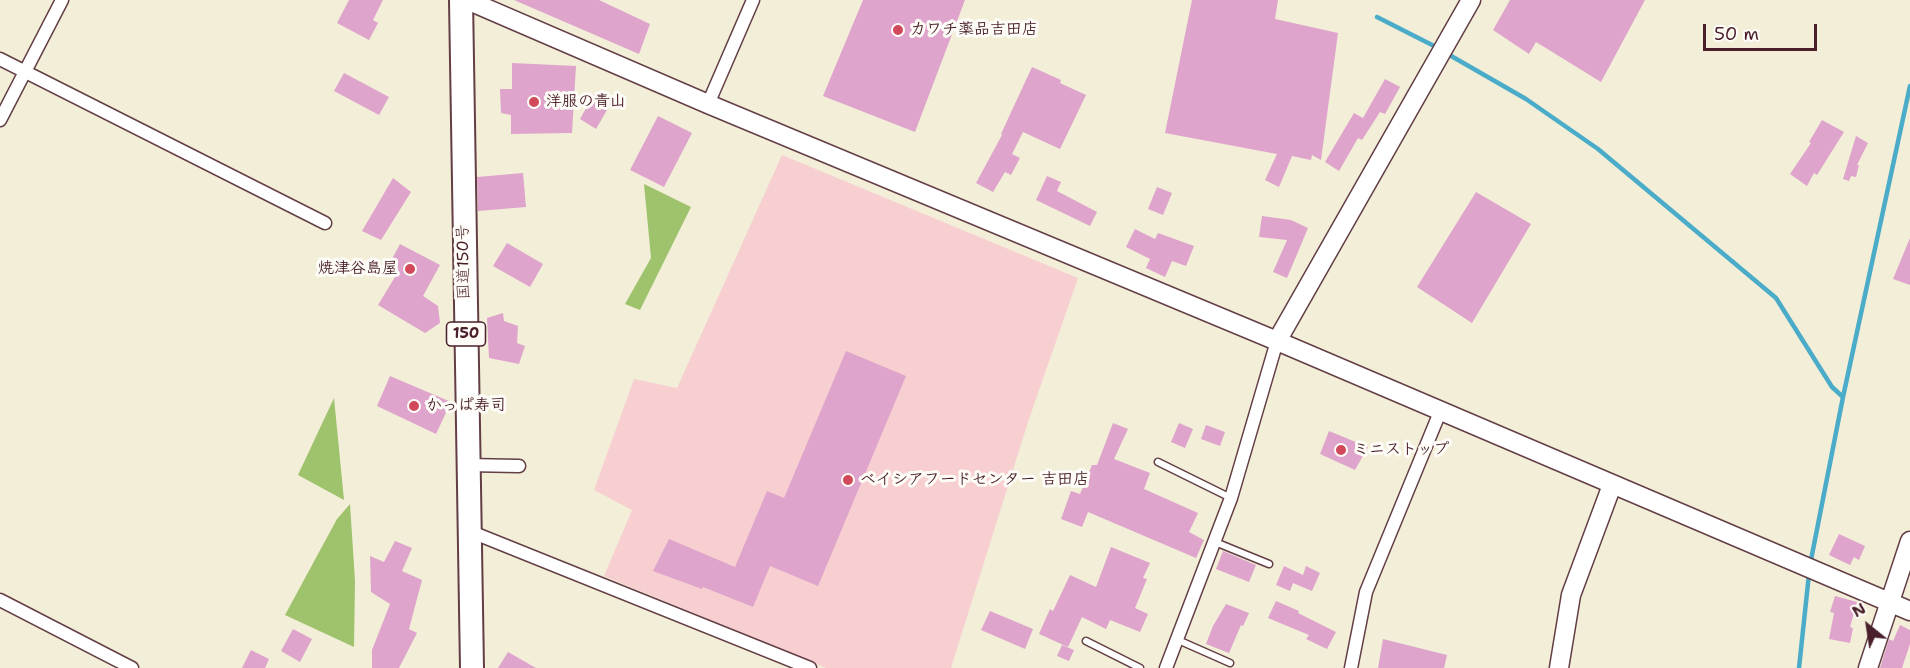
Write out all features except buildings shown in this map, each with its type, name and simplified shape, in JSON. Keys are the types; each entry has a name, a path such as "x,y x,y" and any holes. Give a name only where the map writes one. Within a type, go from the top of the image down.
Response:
{"highway":[{"name":"国道150号","path":"460,0 472,668"}],"street":[{"path":"0,120 62,0"},
{"path":"467,0 708,104 1277,341 1910,611"},
{"path":"708,104 753,0"},
{"path":"1166,668 1231,498 1277,341 1471,0"},
{"path":"0,59 325,223"},
{"path":"1351,668 1366,592 1440,412"},
{"path":"467,465 519,466"},
{"path":"1559,668 1571,595 1612,485"},
{"path":"469,531 810,668"},
{"path":"1868,668 1910,541"},
{"path":"0,600 132,668"}],"lane":[{"path":"1158,462 1231,498"},
{"path":"1215,542 1269,564"},
{"path":"1178,640 1230,663"},
{"path":"1086,641 1140,668"}],"shaded area":[{"path":"782,155 1078,278 1028,422 951,668 826,668 604,576 632,510 594,490 634,379 677,388"}],"green space":[{"path":"644,184 691,207 640,310 625,304 651,258"},
{"path":"334,398 344,500 298,475"},
{"path":"350,504 355,581 354,647 285,615 337,519"}],"waterway":[{"path":"1377,17 1438,48"},
{"path":"1446,53 1526,99 1598,149 1776,298 1832,387 1843,397"},
{"path":"1810,565 1843,397 1910,86"},
{"path":"1799,668 1809,574"}],"place":[{"name":"カワチ薬品吉田店","path":"898,30"},
{"name":"洋服の青山","path":"534,102"},
{"name":"焼津谷島屋","path":"410,269"},
{"name":"かっぱ寿司","path":"414,406"},
{"name":"ミニストップ","path":"1341,450"},
{"name":"ベイシアフードセンター 吉田店","path":"848,480"}]}
